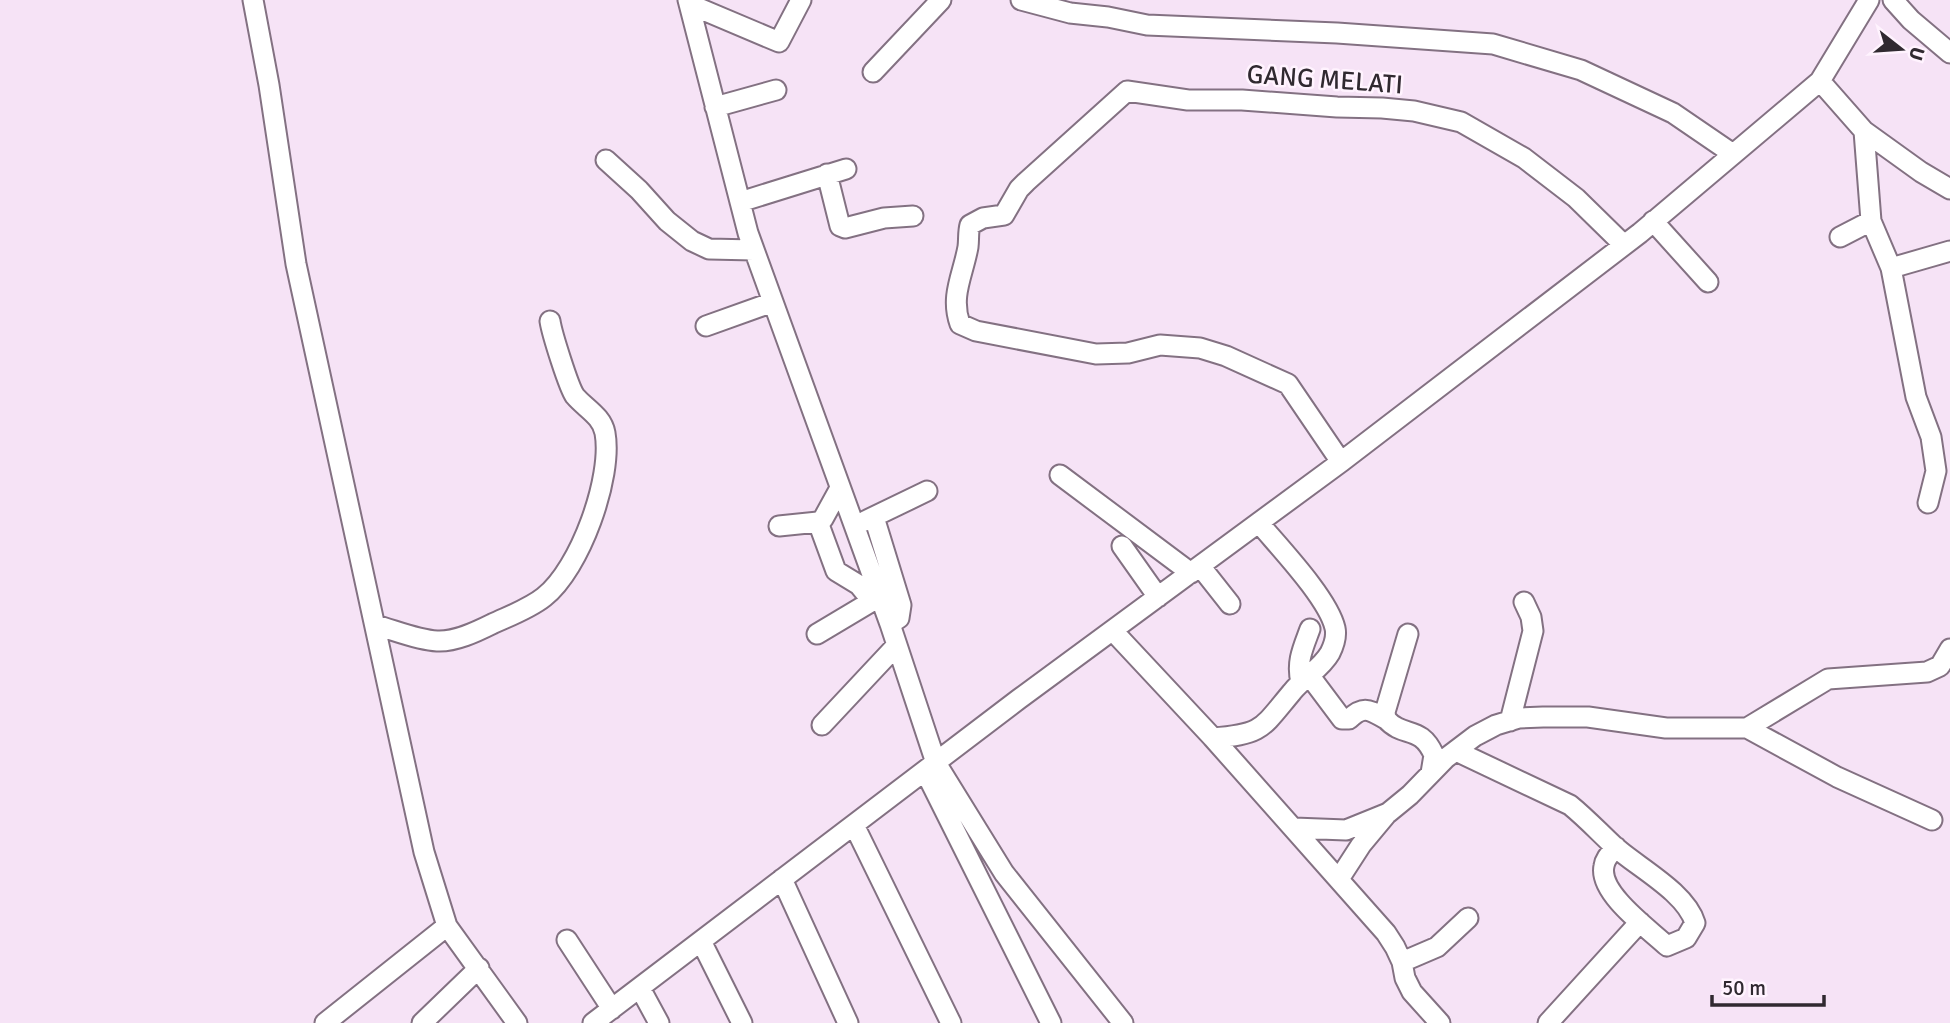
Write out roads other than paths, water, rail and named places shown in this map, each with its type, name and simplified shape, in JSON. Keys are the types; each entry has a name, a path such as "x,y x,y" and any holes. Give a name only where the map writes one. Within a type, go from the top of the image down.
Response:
{"street":[{"path":"253,0 269,85 296,264 424,852 447,926 517,1023"},
{"path":"688,2 779,42 802,0"},
{"path":"873,72 940,0"},
{"path":"1021,0 1070,13 1108,9 1147,25 1337,33 1493,44 1581,70 1672,113 1733,154"},
{"path":"593,1023 1019,699 1341,462 1624,245 1820,81 1869,0"},
{"path":"1893,0 1950,53"},
{"path":"688,2 754,250 854,526 876,599 890,624 931,767 1051,1023"},
{"path":"1820,81 1864,131 1921,172 1950,188"},
{"path":"715,107 776,90"},
{"name":"GANG MELATI","path":"1341,462 1288,384 1226,356 1200,348 1160,345 1128,353 1096,354 976,331 960,324 956,311 956,291 968,245 970,225 983,218 1004,215 1017,192 1127,91 1188,100 1242,100 1382,108 1414,111 1461,122 1524,158 1576,198 1624,245"},
{"path":"1864,131 1871,221 1891,268 1916,397 1931,437 1936,471 1928,503"},
{"path":"606,160 639,190 667,221 692,241 709,249 754,250"},
{"path":"740,202 846,169"},
{"path":"827,174 840,226 845,228 884,218 913,216"},
{"path":"1653,221 1708,282"},
{"path":"1840,237 1871,221"},
{"path":"1891,268 1950,251"},
{"path":"706,326 773,302"},
{"path":"375,625 438,641 473,633 544,597 572,563 583,541 604,478 605,432 600,419 573,394 553,340 550,321"},
{"path":"1060,475 1196,570 1230,604"},
{"path":"779,526 818,522 827,515 840,488"},
{"path":"854,526 928,491"},
{"path":"874,517 901,605 899,618 890,624"},
{"path":"818,522 836,571 876,599"},
{"path":"1213,738 1256,732 1305,679 1324,663 1336,639 1335,626 1317,596 1259,523"},
{"path":"1122,546 1158,597"},
{"path":"817,634 876,599"},
{"path":"1510,721 1533,631 1531,617 1524,602"},
{"path":"1310,629 1297,669 1305,679 1342,719 1349,719 1364,709 1425,739 1434,755 1431,773"},
{"path":"1113,631 1213,738 1387,933 1402,962 1405,978 1412,992 1440,1023"},
{"path":"1386,719 1385,712 1408,634"},
{"path":"822,725 896,646"},
{"path":"1747,728 1828,679 1927,672 1940,666 1950,649"},
{"path":"1339,879 1361,845 1388,813 1431,773 1475,736 1519,718 1588,717 1666,728 1747,728 1837,777 1932,820"},
{"path":"1456,751 1570,805 1674,894 1693,916 1695,923 1686,938 1667,946 1609,890 1604,879 1604,863 1616,847"},
{"path":"931,767 1004,873 1123,1023"},
{"path":"1294,828 1346,830 1388,813"},
{"path":"854,824 951,1023"},
{"path":"782,879 848,1023"},
{"path":"1402,962 1437,947 1468,918"},
{"path":"1548,1023 1640,922"},
{"path":"325,1023 447,926"},
{"path":"567,940 612,1009"},
{"path":"701,941 742,1023"},
{"path":"422,1023 479,968"},
{"path":"640,988 659,1023"}]}
